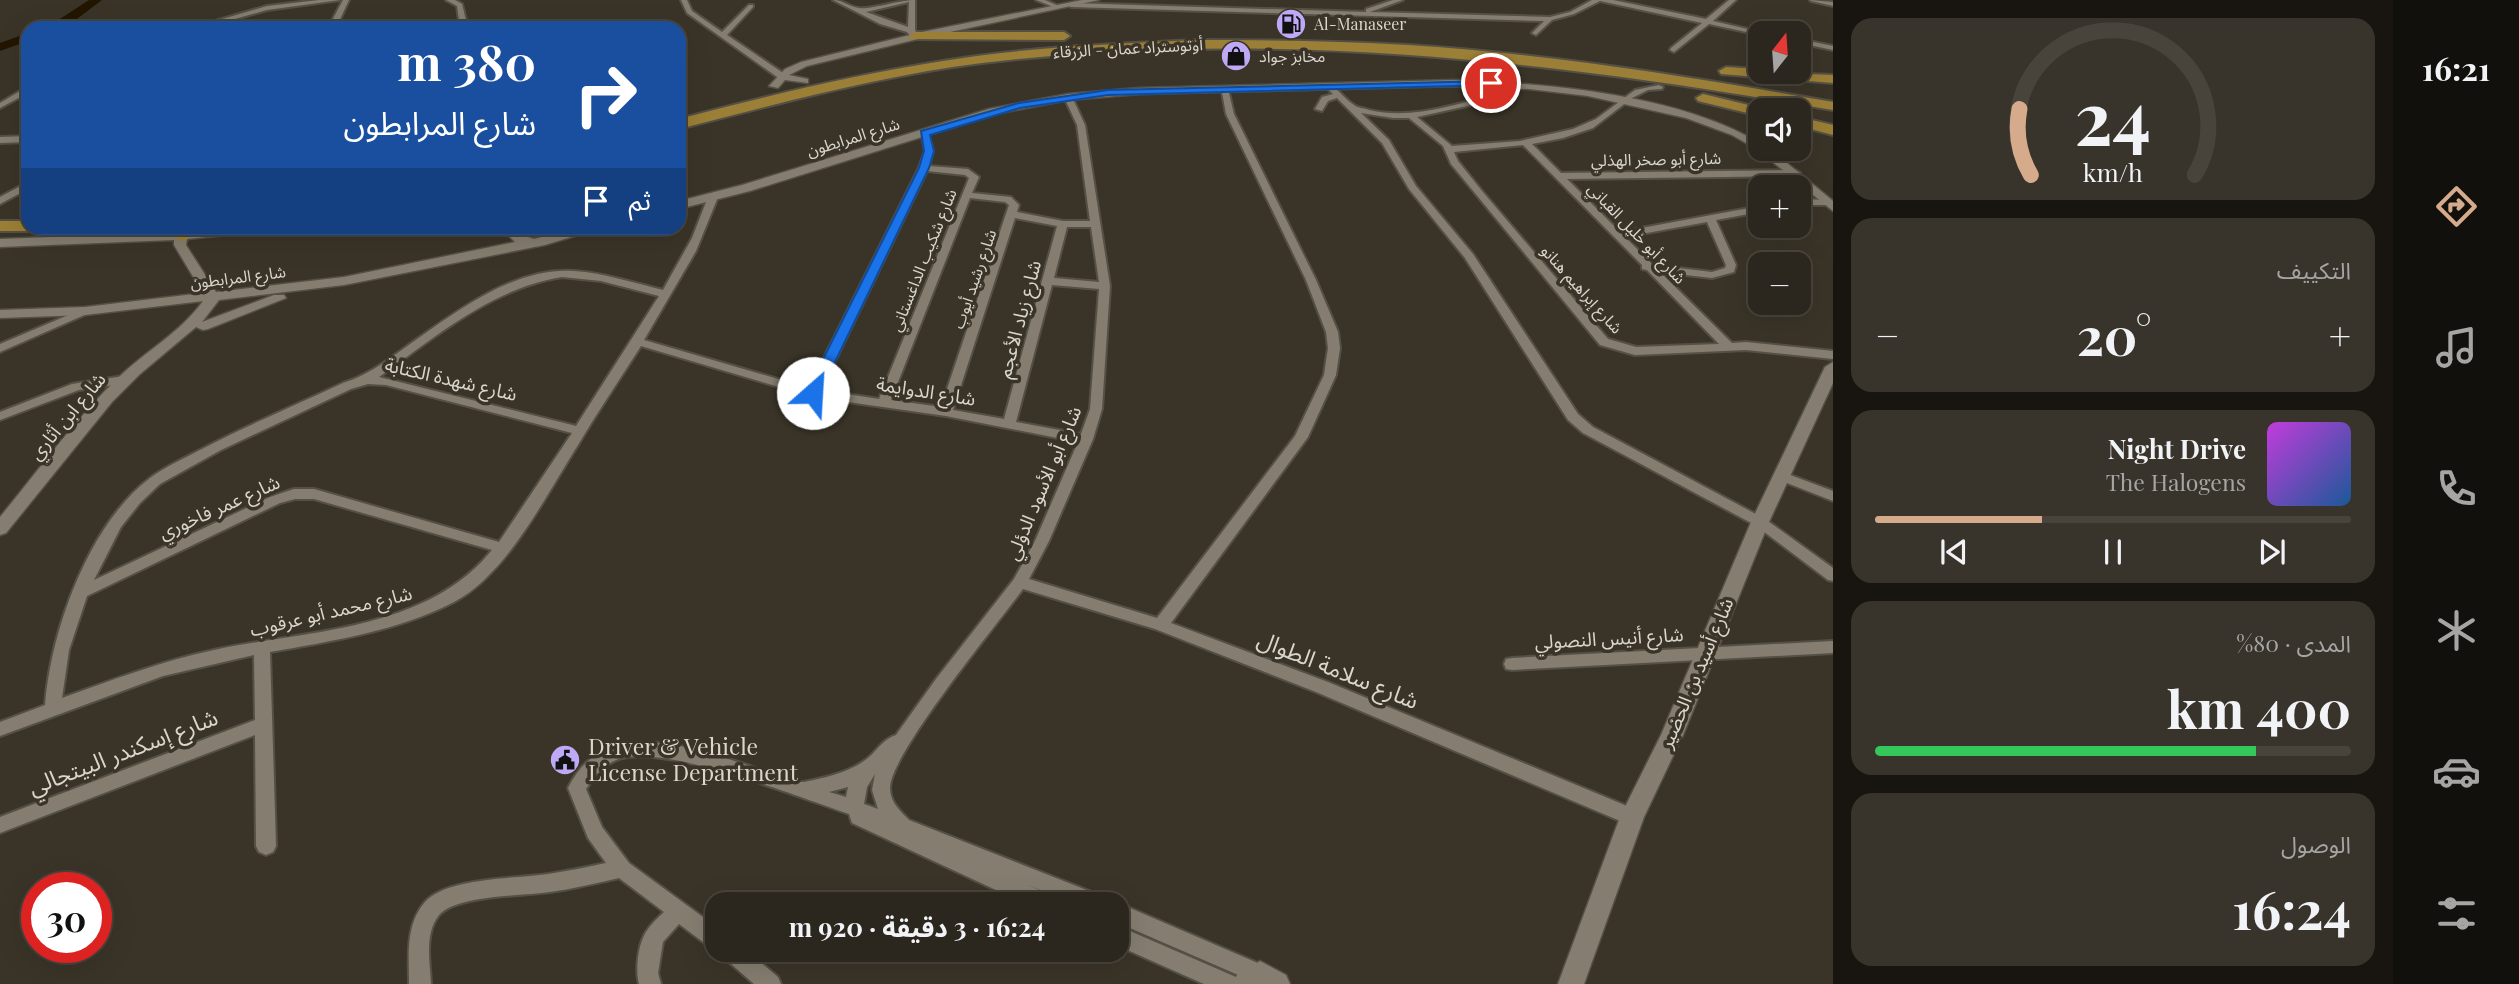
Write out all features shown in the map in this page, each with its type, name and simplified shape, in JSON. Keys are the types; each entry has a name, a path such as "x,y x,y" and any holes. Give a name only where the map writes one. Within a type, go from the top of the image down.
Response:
{"highway":[{"path":"913,34 950,33 1127,45 1137,48 1157,44"},
{"name":"أوتوستراد عمان - الزرقاء","path":"686,122 804,86 976,51 1127,45 1240,35 1474,46 1587,58 1833,98"},
{"name":"أوتوستراد عمان - الزرقاء","path":"732,95 778,81 804,86 1016,55 1157,44 1405,48 1528,58 1685,79 1833,106"},
{"path":"1016,55 1057,57"},
{"path":"1528,58 1748,109"},
{"path":"1587,58 1833,79"},
{"path":"804,86 847,89"},
{"path":"1811,124 1833,130"},
{"path":"0,211 21,211"},
{"path":"0,226 21,226"}],"street":[{"path":"220,21 267,8 337,0"},
{"path":"336,21 346,0"},
{"path":"449,0 460,5 463,21"},
{"path":"684,0 689,12 778,81 799,66 913,34"},
{"path":"836,0 913,34"},
{"path":"859,11 911,0 913,34"},
{"path":"1039,0 1058,7"},
{"path":"950,33 1094,0"},
{"path":"1145,0 1162,7"},
{"path":"1219,9 1254,0"},
{"path":"1356,14 1400,0"},
{"path":"1071,5 1550,19 1572,13 1597,0"},
{"path":"1603,0 1748,30"},
{"path":"1674,50 1733,0"},
{"path":"1812,0 1833,4"},
{"path":"722,36 751,6"},
{"path":"1536,33 1550,19"},
{"path":"1811,43 1833,47"},
{"path":"1355,109 1413,118 1496,97 1504,91 1503,84"},
{"name":"شارع المرابطون","path":"686,203 993,111 1068,97 1139,91 1335,91 1503,84 1568,90 1622,100"},
{"path":"1450,149 1486,148 1586,127 1622,100 1636,85"},
{"path":"1161,625 1301,437 1330,375 1334,348 1332,332 1311,280 1230,114 1224,89"},
{"path":"1320,109 1325,99 1335,91 1386,142 1418,195 1480,272 1573,417 1588,430 1760,522 1833,576"},
{"path":"0,106 21,94"},
{"name":"شارع أبو الأسود الدؤلي","path":"912,726 1032,563 1086,439 1096,409 1105,286 1081,125 1068,97"},
{"path":"1622,100 1703,120 1748,140"},
{"name":"شارع إبراهيم هنانو","path":"1413,118 1433,132 1450,149 1454,162 1604,342 1623,350 1635,351 1728,346 1768,347 1833,355"},
{"name":"شارع شكيب الداغستاني","path":"813,393 924,168 929,151 924,133"},
{"path":"0,140 21,139"},
{"name":"شارع أبو خليل القباني","path":"1524,141 1620,235 1646,267 1728,346"},
{"path":"1779,161 1831,205"},
{"name":"شارع شكيب الداغستاني","path":"883,404 974,177 971,173 924,168"},
{"name":"شارع أبو صخر الهذلي","path":"1560,176 1795,173"},
{"path":"0,201 21,189"},
{"name":"شارع رشيد أيوب","path":"946,412 1014,205 1012,201 966,195"},
{"name":"شارع محمد أبو عرقوب","path":"0,729 158,671 421,612 449,598 476,579 502,548 639,342 705,226 713,197"},
{"path":"1811,203 1831,205"},
{"path":"1620,235 1748,212"},
{"path":"1012,214 1063,224 1095,224"},
{"path":"1646,267 1712,275 1727,272 1731,265 1711,220"},
{"name":"شارع زياد الأعجم","path":"1009,424 1063,224"},
{"path":"0,243 133,235"},
{"path":"182,235 180,245 213,298"},
{"name":"شارع المرابطون","path":"477,253 512,235"},
{"path":"520,235 523,242 530,243"},
{"name":"شارع المرابطون","path":"0,314 85,311 344,281 530,243 550,235"},
{"path":"367,380 460,316 536,277 573,274 666,294"},
{"path":"203,326 259,304 344,281"},
{"path":"1047,281 1105,286"},
{"name":"شارع ابن أثاري","path":"181,335 203,326 248,294"},
{"name":"شارع ابن أثاري","path":"0,529 124,380 181,335 213,298"},
{"path":"155,304 180,309 186,315 188,322 181,335"},
{"path":"0,348 85,311"},
{"name":"شارع الدوايمة","path":"639,342 813,393 946,412 1086,439"},
{"name":"شارع أسيد بن الحضير","path":"1571,984 1632,817 1672,735 1760,522 1833,367"},
{"path":"0,416 76,387 124,380"},
{"name":"شارع شهدة الكتابة","path":"53,709 59,654 79,593 124,513 142,493 166,475 288,412 346,386 367,380 387,381 579,431"},
{"path":"1782,476 1833,496"},
{"name":"شارع عمر فاخوري","path":"79,593 275,500 302,493 314,494 502,548"},
{"name":"شارع سلامة الطوال","path":"1020,582 1161,625 1322,687 1632,817"},
{"path":"262,647 266,846"},
{"name":"شارع أنيس النصولي","path":"1512,664 1833,647"},
{"name":"شارع إسكندر البيتجالي","path":"0,825 264,724"},
{"path":"912,726 874,763 858,785 855,806 859,817 1022,892"},
{"path":"902,825 884,805 881,782 886,768 912,726"},
{"path":"705,931 622,869 595,832 577,788 589,767 605,756 634,749 723,765 855,806 1068,892"},
{"path":"793,787 818,787 843,782 874,763"},
{"path":"420,984 419,938 432,909 444,899 622,869"},
{"path":"650,984 647,973 654,937 678,911"},
{"path":"1129,918 1261,981"},
{"path":"1129,941 1228,984"},
{"path":"744,962 770,984"}],"waterway":[{"path":"68,21 96,0"},
{"path":"0,47 21,40"}],"place":[{"name":"Al-Manaseer","path":"1291,24"},
{"name":"مخابز جواد","path":"1236,56"},
{"name":"Driver & Vehicle License Department","path":"565,760"}],"route":[{"path":"813,393 924,168 929,151 924,133 993,111 1068,97 1108,93 1491,83"}]}
